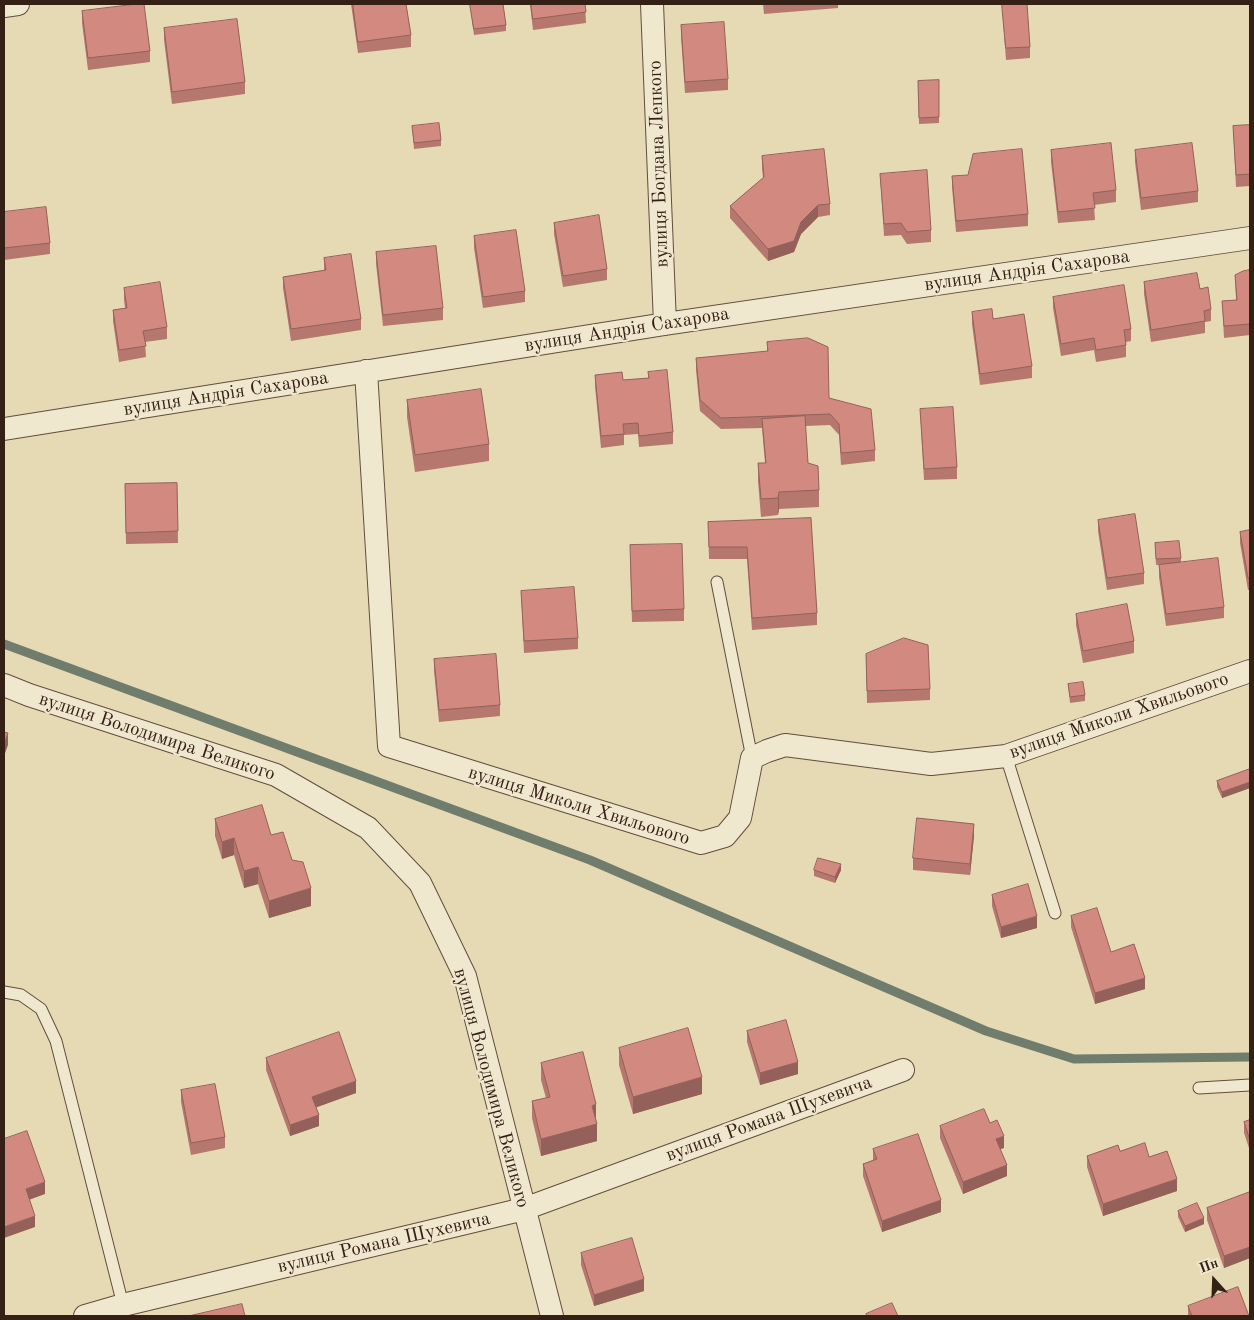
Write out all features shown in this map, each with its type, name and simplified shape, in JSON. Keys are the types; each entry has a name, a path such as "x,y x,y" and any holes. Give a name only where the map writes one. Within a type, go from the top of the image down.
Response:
{"street":[{"path":"4,6 18,4"},
{"name":"вулиця Богдана Лепкого","path":"652,4 665,324"},
{"name":"вулиця Андрія Сахарова","path":"4,429 665,324 1250,238"},
{"name":"вулиця Миколи Хвильового","path":"366,371 389,746 701,843 725,836 740,818 752,758 785,745 931,764 1006,756 1250,671"},
{"name":"вулиця Володимира Великого","path":"4,685 29,695 276,775 368,828 420,883 465,976 552,1316"},
{"name":"вулиця Романа Шухевича","path":"85,1316 123,1305 524,1210 903,1070"}],"lane":[{"path":"717,582 752,758"},
{"path":"1006,756 1055,913"},
{"path":"4,992 21,995 41,1009 56,1041 123,1305"},
{"path":"1199,1088 1250,1085"}],"building":[{"path":"144,4 150,51 88,58 82,11"},
{"path":"353,4 406,4 411,35 358,42"},
{"path":"470,4 503,4 506,25 474,29"},
{"path":"531,4 585,4 586,12 533,19"},
{"path":"1002,4 1027,4 1030,47 1006,48"},
{"path":"237,19 245,82 172,92 164,28"},
{"path":"724,22 728,79 685,82 681,25"},
{"path":"939,80 939,117 919,118 918,81"},
{"path":"439,123 441,140 414,143 412,126"},
{"path":"1250,125 1250,174 1236,175 1233,126"},
{"path":"1111,143 1116,190 1093,193 1095,208 1058,212 1051,150"},
{"path":"1192,143 1198,191 1141,198 1135,150"},
{"path":"824,149 830,204 818,205 801,222 794,241 768,249 730,206 764,177 762,156"},
{"path":"1022,149 1028,214 956,221 952,176 968,175 973,154"},
{"path":"927,170 931,230 907,232 901,223 884,224 880,174"},
{"path":"46,207 50,243 4,248 4,212"},
{"path":"599,215 607,269 563,276 554,223"},
{"path":"516,230 525,291 483,297 474,236"},
{"path":"436,246 443,308 383,315 376,252"},
{"path":"351,254 361,319 291,329 283,277 326,270 324,258"},
{"path":"1250,270 1250,324 1224,326 1222,301 1237,300 1235,275"},
{"path":"1197,273 1200,289 1208,287 1211,309 1204,311 1205,321 1151,330 1144,282"},
{"path":"160,282 167,327 143,331 146,346 119,350 113,310 127,308 124,288"},
{"path":"1124,285 1131,329 1124,330 1126,345 1096,350 1094,338 1061,344 1053,297"},
{"path":"992,309 993,319 1024,314 1032,366 980,374 972,312"},
{"path":"808,338 828,347 829,398 871,409 875,450 841,453 839,424 830,414 721,418 700,400 696,358 768,351 767,342"},
{"path":"667,370 673,432 639,436 638,423 623,424 624,434 601,436 595,375 622,372 623,380 649,378 648,372"},
{"path":"481,389 489,444 415,455 407,400"},
{"path":"953,407 957,467 924,469 920,409"},
{"path":"805,416 808,463 818,466 819,490 779,492 778,498 761,499 758,463 766,463 762,419"},
{"path":"177,483 178,531 126,533 125,484"},
{"path":"1135,514 1144,573 1107,578 1098,520"},
{"path":"811,518 817,613 752,618 747,547 709,547 708,522"},
{"path":"1250,530 1250,578 1248,578 1240,532"},
{"path":"1179,541 1181,558 1156,559 1155,543"},
{"path":"682,544 684,609 632,611 630,545"},
{"path":"1218,558 1224,607 1166,614 1159,565"},
{"path":"574,587 578,638 524,641 521,591"},
{"path":"1127,604 1134,641 1083,651 1076,614"},
{"path":"904,638 928,645 930,689 867,691 866,654"},
{"path":"496,654 500,705 439,710 434,659"},
{"path":"1083,682 1085,695 1070,697 1068,684"},
{"path":"4,732 8,733 4,744"},
{"path":"1250,769 1250,782 1222,792 1217,781"},
{"path":"262,805 271,835 283,832 292,860 303,862 311,888 269,901 258,867 244,871 234,838 222,842 215,819"},
{"path":"917,818 974,824 970,864 913,858"},
{"path":"818,858 841,864 835,877 814,870"},
{"path":"1028,884 1037,916 1001,927 992,895"},
{"path":"1097,908 1111,952 1134,944 1145,978 1095,993 1071,916"},
{"path":"786,1020 798,1062 760,1073 747,1031"},
{"path":"688,1028 702,1077 633,1097 619,1048"},
{"path":"339,1032 356,1081 312,1097 319,1115 290,1125 266,1058"},
{"path":"583,1052 596,1104 592,1106 597,1124 541,1139 532,1101 550,1097 541,1063"},
{"path":"215,1084 225,1137 191,1143 181,1090"},
{"path":"984,1109 990,1123 997,1120 1004,1136 996,1139 1007,1165 963,1182 940,1126"},
{"path":"1250,1120 1250,1140 1244,1122"},
{"path":"27,1131 45,1182 26,1189 35,1216 4,1227 4,1139"},
{"path":"918,1134 941,1200 882,1221 863,1164 877,1159 873,1149"},
{"path":"1145,1143 1149,1157 1167,1151 1177,1179 1103,1204 1087,1156 1118,1145 1120,1151"},
{"path":"1250,1192 1250,1247 1224,1256 1207,1208"},
{"path":"1197,1203 1204,1218 1185,1226 1178,1211"},
{"path":"632,1238 644,1279 594,1295 581,1253"},
{"path":"1238,1287 1249,1316 1192,1316 1188,1306"},
{"path":"892,1303 898,1316 867,1316 866,1314"},
{"path":"242,1304 245,1316 189,1316"}],"waterway":[{"path":"4,644 590,860 986,1031 1074,1059 1250,1057"}]}
